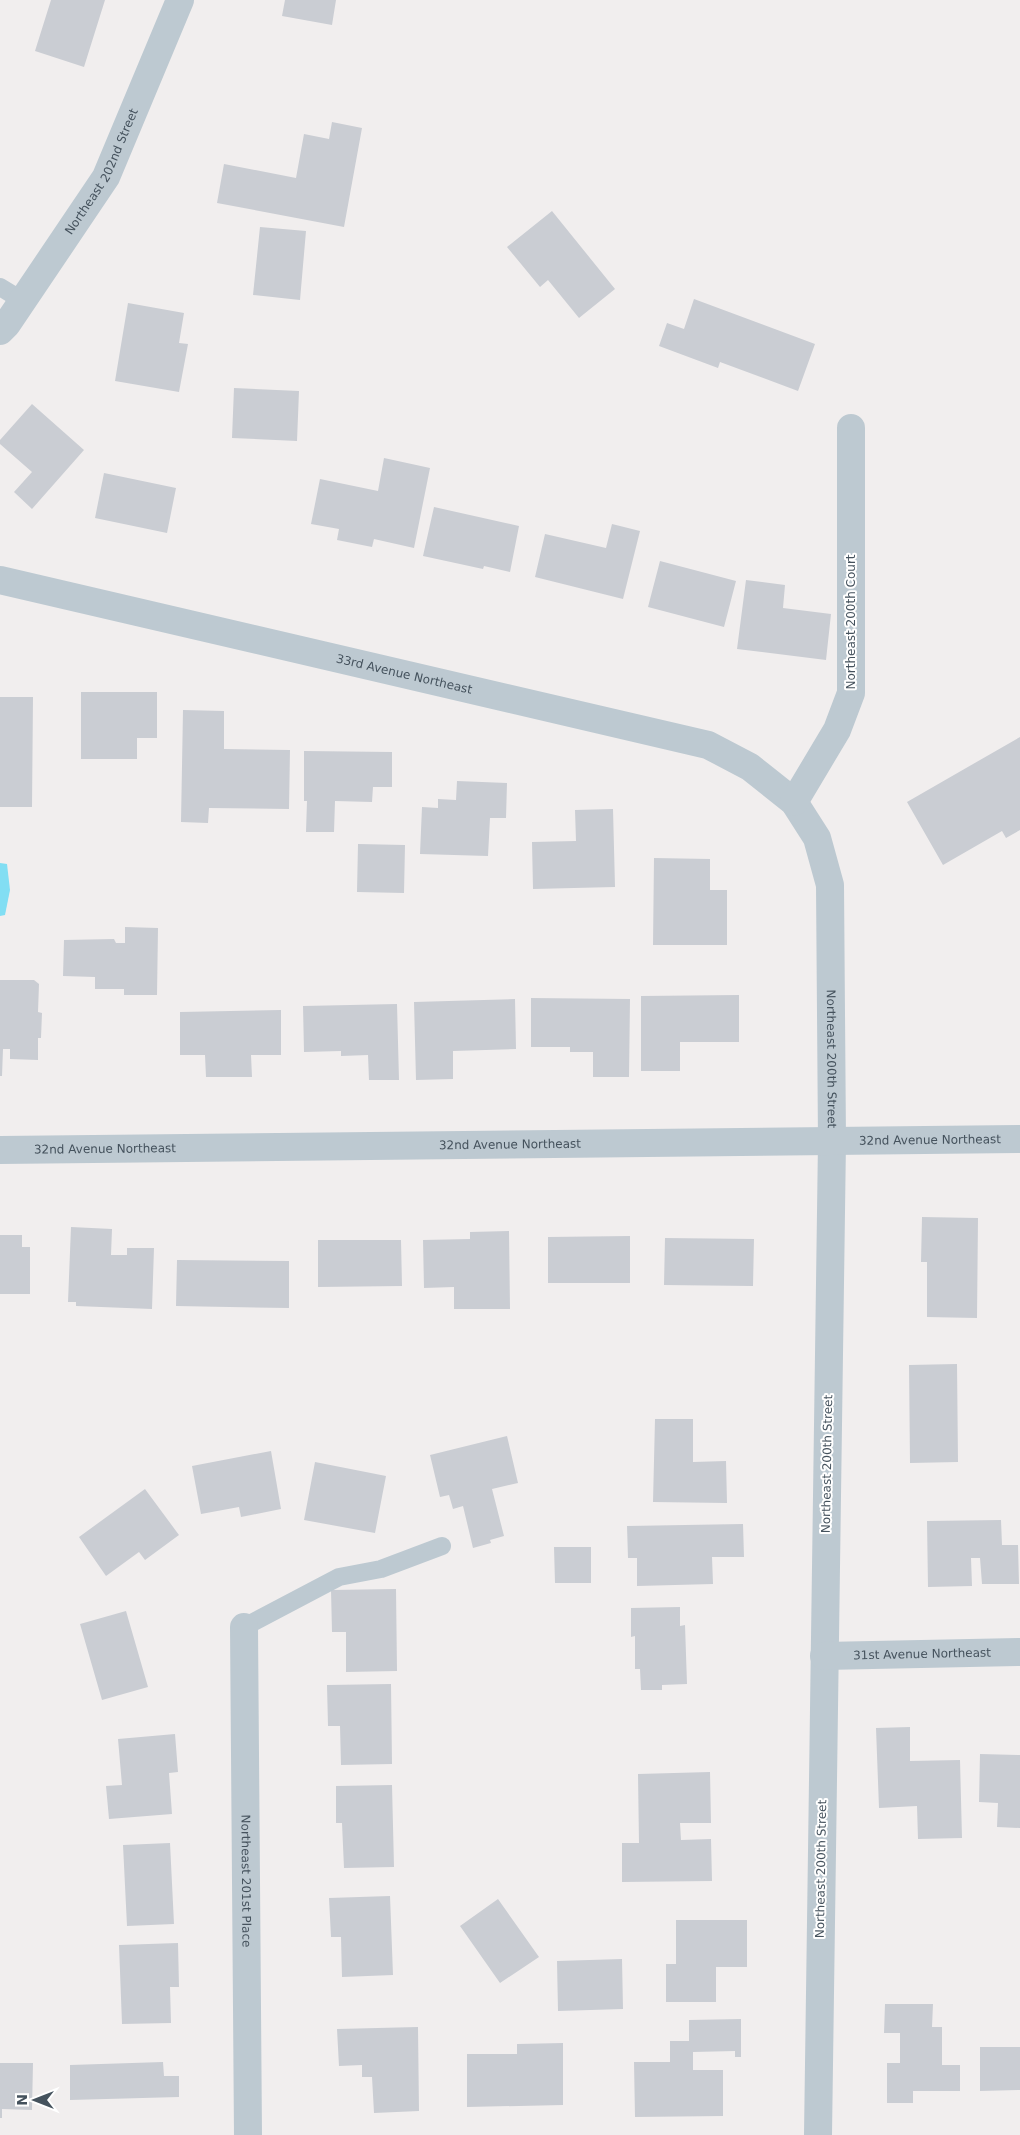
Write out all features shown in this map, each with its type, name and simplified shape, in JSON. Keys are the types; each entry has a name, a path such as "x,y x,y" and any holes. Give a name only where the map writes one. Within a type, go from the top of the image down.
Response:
{"street":[{"name":"Northeast 202nd Street","path":"0,331 8,324 106,177 180,0"},
{"name":"Northeast 200th Court","path":"794,802 837,730 851,693 851,428"},
{"name":"33rd Avenue Northeast","path":"0,580 708,745 750,767 794,802"},
{"name":"Northeast 200th Street","path":"794,802 817,838 830,885 832,1141 818,2135"},
{"name":"32nd Avenue Northeast","path":"0,1150 1020,1140"},
{"name":"Northeast 201st Place","path":"244,1627 248,2135"},
{"name":"31st Avenue Northeast","path":"824,1656 1020,1652"}],"lane":[{"path":"0,286 23,301"},
{"path":"244,1627 339,1577 381,1569 442,1546"}],"water":[{"path":"0,863 7,864 10,890 5,915 0,916"}],"building":[{"path":"51,0 105,0 84,67 35,51"},
{"path":"285,0 336,0 332,25 282,16"},
{"path":"332,122 362,128 344,227 217,203 224,164 296,178 304,134 329,139"},
{"path":"552,211 615,289 579,318 548,280 540,287 507,247"},
{"path":"260,227 306,231 300,300 253,295"},
{"path":"694,299 815,344 798,391 720,362 718,368 659,346 667,323 684,329"},
{"path":"128,303 184,313 179,343 188,344 179,392 115,381"},
{"path":"234,388 299,391 297,441 232,438"},
{"path":"32,404 84,450 32,509 14,492 32,472 0,444 0,440"},
{"path":"384,458 430,468 414,548 374,539 372,547 337,540 339,529 311,524 320,479 378,491"},
{"path":"104,473 176,488 167,533 95,518"},
{"path":"434,507 519,526 510,572 484,566 483,569 423,556"},
{"path":"612,524 640,531 623,599 535,577 545,534 606,548"},
{"path":"660,561 736,581 724,627 648,607"},
{"path":"746,580 785,585 783,608 831,614 826,660 737,649"},
{"path":"81,692 157,692 157,738 137,738 137,759 81,759"},
{"path":"0,697 33,697 32,807 0,807"},
{"path":"183,710 224,711 224,749 290,750 289,809 209,808 208,823 181,822"},
{"path":"1020,737 1020,830 1006,838 1002,831 943,865 907,802"},
{"path":"304,751 392,752 392,787 373,787 372,802 335,801 334,832 306,832 307,801 304,801"},
{"path":"457,781 507,783 506,818 490,818 488,856 420,854 422,807 438,808 438,799 456,800"},
{"path":"613,809 615,887 533,889 532,842 576,841 575,810"},
{"path":"358,844 405,845 404,893 357,892"},
{"path":"654,858 710,859 710,890 727,890 727,945 653,945"},
{"path":"125,927 158,928 157,995 124,995 124,989 95,989 95,977 63,976 64,940 114,939 116,943 125,943"},
{"path":"0,980 34,980 39,984 38,1012 42,1013 41,1038 38,1038 38,1060 10,1059 10,1049 3,1049 2,1076 0,1076"},
{"path":"739,995 739,1042 680,1042 680,1071 641,1071 641,996"},
{"path":"531,998 630,999 629,1077 593,1077 593,1052 570,1052 570,1047 531,1047"},
{"path":"515,999 516,1049 453,1051 453,1079 416,1080 414,1002"},
{"path":"397,1004 399,1080 369,1080 368,1055 341,1056 341,1051 304,1052 303,1006"},
{"path":"281,1010 281,1055 251,1055 252,1077 206,1077 205,1055 180,1055 180,1012"},
{"path":"922,1217 978,1218 977,1318 927,1317 927,1262 921,1262"},
{"path":"71,1227 112,1229 111,1255 127,1255 127,1248 154,1248 152,1309 76,1306 76,1302 68,1302"},
{"path":"509,1231 510,1309 454,1309 454,1287 424,1288 423,1240 470,1239 470,1232"},
{"path":"0,1235 22,1235 22,1247 30,1247 30,1294 0,1294"},
{"path":"630,1236 630,1283 548,1283 548,1237"},
{"path":"665,1238 754,1239 753,1286 664,1285"},
{"path":"318,1240 401,1240 402,1286 318,1287"},
{"path":"177,1260 289,1261 289,1308 176,1306"},
{"path":"957,1364 958,1462 910,1463 909,1365"},
{"path":"655,1419 693,1419 693,1462 726,1461 727,1503 653,1502"},
{"path":"507,1436 518,1483 492,1489 504,1536 490,1540 491,1543 473,1548 463,1506 453,1509 449,1495 440,1497 430,1455"},
{"path":"271,1451 281,1509 241,1517 239,1507 201,1514 192,1466"},
{"path":"315,1462 386,1476 375,1533 304,1520"},
{"path":"145,1489 179,1535 145,1560 139,1552 106,1576 79,1537"},
{"path":"1001,1520 1002,1545 1018,1545 1019,1584 982,1584 980,1558 971,1558 972,1586 928,1587 927,1521"},
{"path":"743,1524 744,1557 712,1557 713,1584 637,1586 637,1558 628,1558 627,1526"},
{"path":"554,1547 591,1547 591,1583 555,1583"},
{"path":"396,1589 397,1671 346,1672 346,1632 332,1632 331,1590"},
{"path":"680,1607 680,1626 685,1625 687,1684 662,1685 662,1690 641,1690 640,1669 635,1669 635,1636 631,1637 631,1608"},
{"path":"126,1611 148,1687 102,1700 80,1624"},
{"path":"391,1684 392,1764 341,1765 340,1726 328,1726 327,1685"},
{"path":"910,1727 910,1761 960,1760 962,1838 918,1839 917,1806 879,1808 876,1728"},
{"path":"175,1734 178,1772 169,1773 172,1814 109,1819 106,1786 122,1785 118,1739"},
{"path":"980,1754 1020,1755 1020,1828 997,1827 998,1803 979,1802"},
{"path":"710,1772 711,1823 680,1823 681,1840 711,1839 712,1881 622,1882 622,1843 639,1843 638,1774"},
{"path":"392,1785 394,1867 344,1868 342,1823 336,1823 336,1786"},
{"path":"170,1843 174,1924 127,1926 123,1845"},
{"path":"390,1896 393,1975 342,1977 341,1937 331,1937 329,1898"},
{"path":"498,1899 539,1957 500,1983 460,1926"},
{"path":"676,1920 747,1920 747,1967 716,1967 716,2002 666,2002 666,1964 676,1964"},
{"path":"178,1943 179,1987 170,1987 171,2023 122,2024 119,1945"},
{"path":"622,1959 623,2009 558,2011 557,1961"},
{"path":"885,2004 933,2004 932,2027 942,2027 942,2065 960,2065 960,2091 913,2091 913,2103 887,2103 887,2063 900,2063 900,2033 884,2033"},
{"path":"741,2019 741,2057 735,2057 735,2051 693,2052 693,2070 723,2070 723,2116 635,2117 634,2062 670,2062 670,2041 689,2041 689,2020"},
{"path":"418,2027 419,2111 374,2113 372,2077 362,2077 362,2065 339,2066 337,2029"},
{"path":"563,2043 563,2105 467,2107 467,2054 517,2054 517,2044"},
{"path":"980,2047 1020,2047 1020,2090 980,2091"},
{"path":"163,2062 164,2076 179,2076 179,2097 70,2100 70,2065"},
{"path":"0,2063 33,2063 32,2110 2,2109 2,2118 0,2118"}]}
